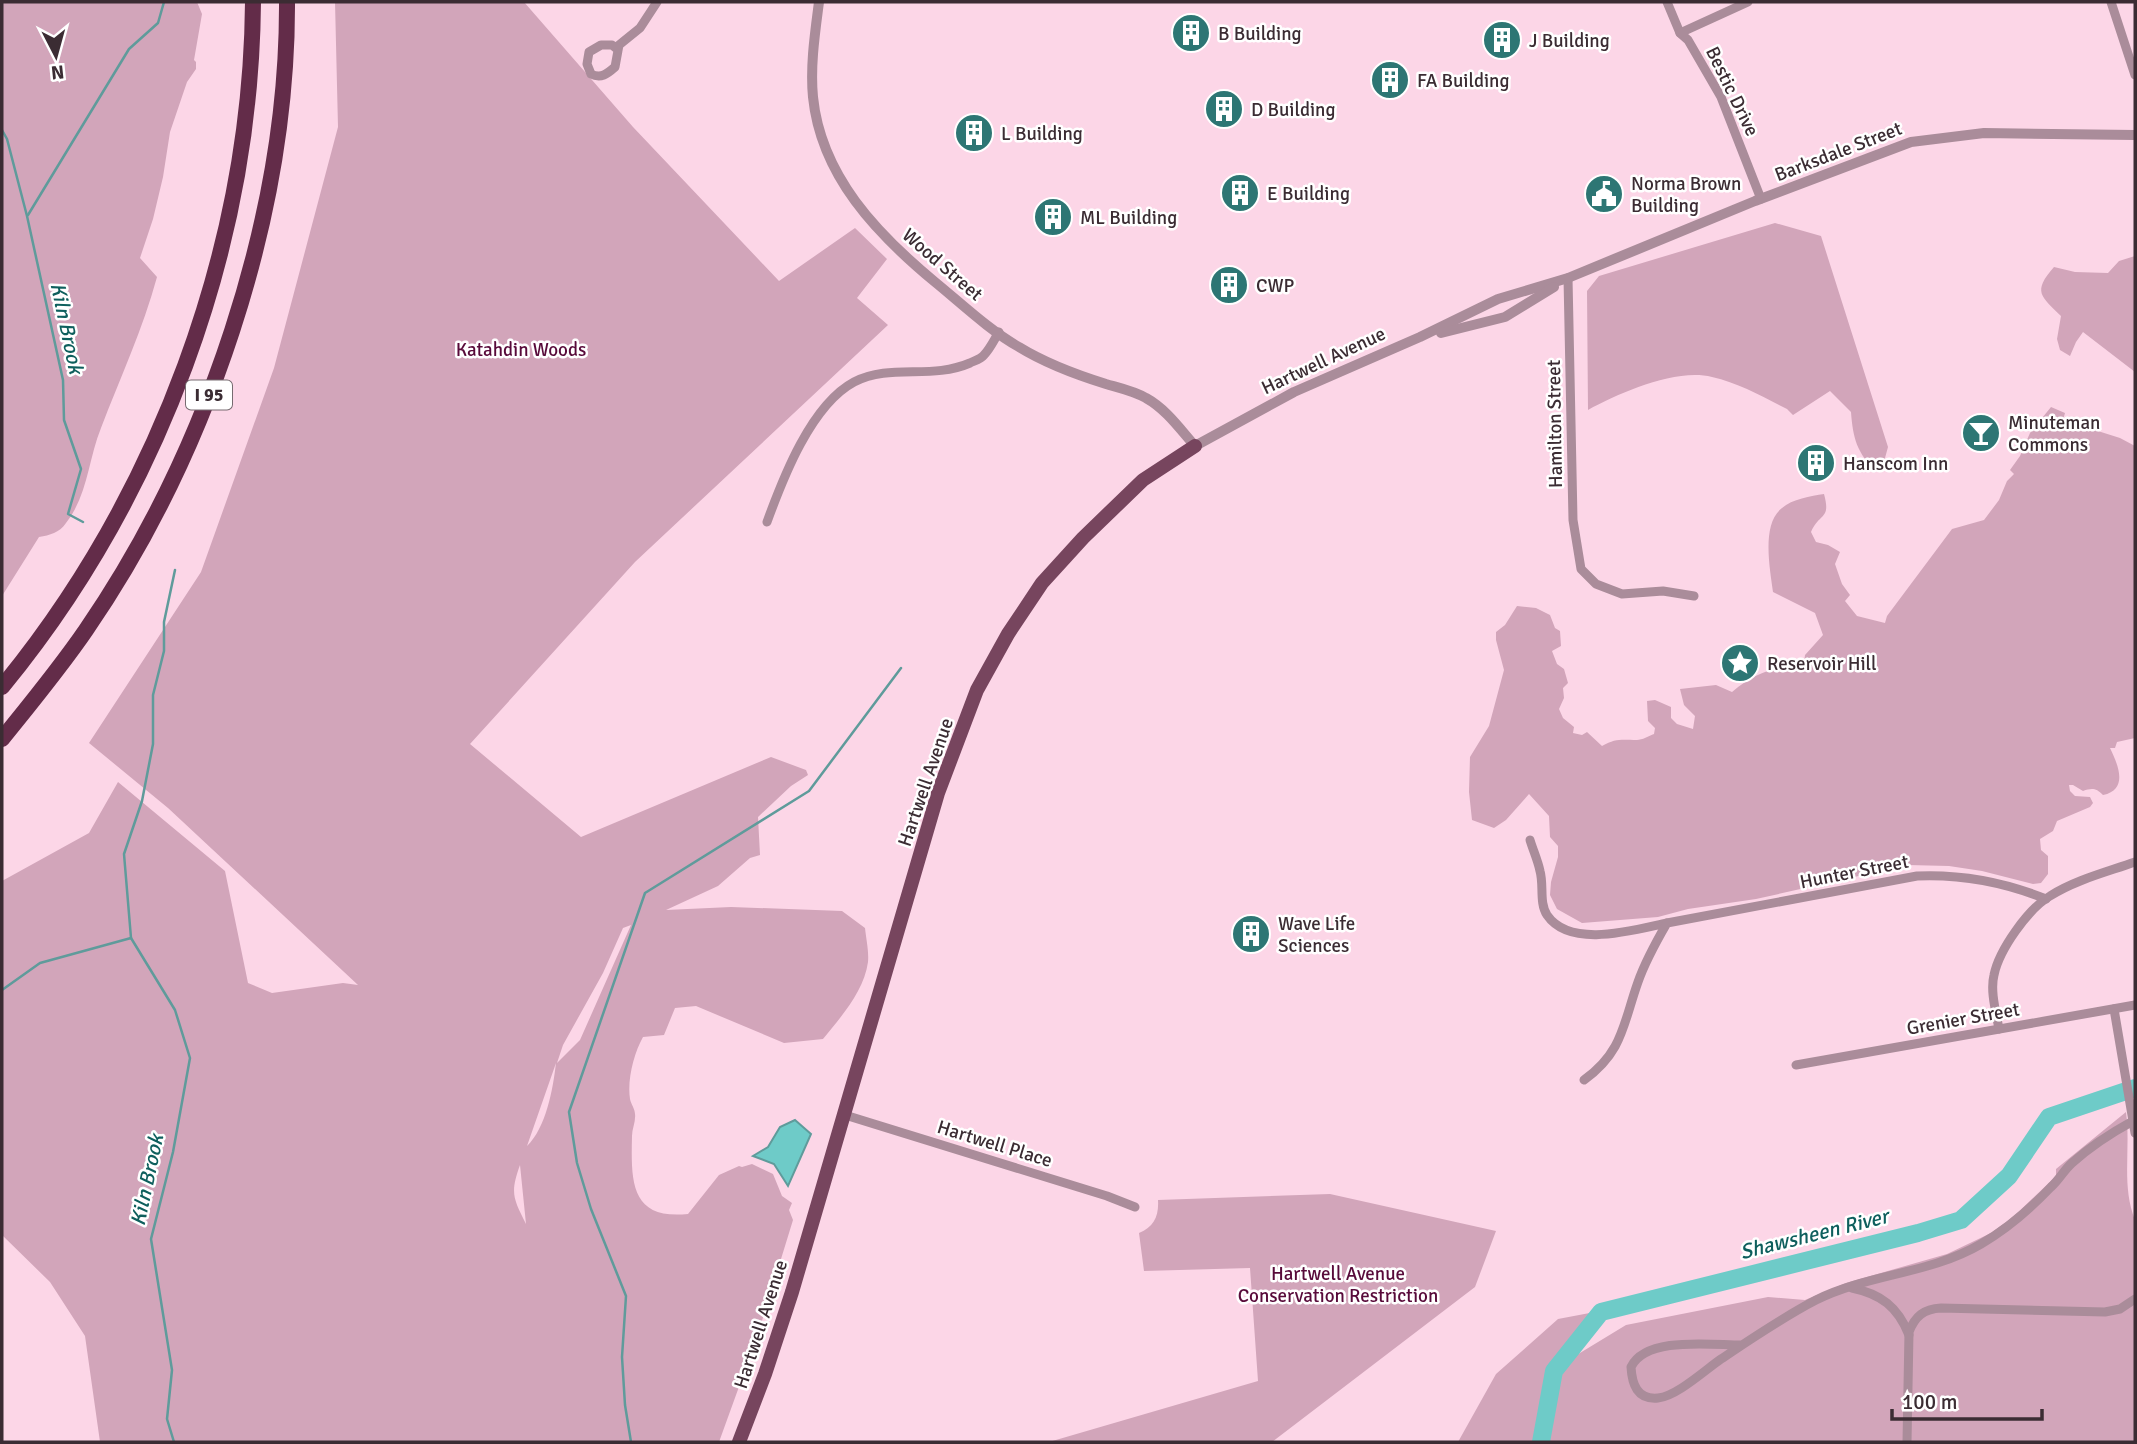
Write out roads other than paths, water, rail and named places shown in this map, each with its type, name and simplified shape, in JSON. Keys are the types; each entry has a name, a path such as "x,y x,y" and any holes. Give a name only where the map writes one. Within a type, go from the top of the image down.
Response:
{"highway":[{"name":"I 95","path":"2,687 51,622 118,514 149,453 202,319 225,230 242,137 251,65 253,2"},
{"name":"I 95","path":"2,739 43,690 124,570 183,456 204,407 230,336 262,216 279,117 285,63 287,2"}],"main road":[{"name":"Hartwell Avenue","path":"739,1442 775,1342 845,1115 939,793 977,690 1008,634 1042,583 1083,538 1143,480 1195,446"}],"street":[{"path":"617,49 640,28 657,2"},
{"name":"Wood Street","path":"819,2 813,61 813,96 818,125 838,174 874,227 928,276 1017,346 1080,376 1145,397 1159,407 1195,446"},
{"name":"Bestic Drive","path":"1667,2 1680,33 1688,40 1721,97 1761,199"},
{"path":"1680,33 1748,2"},
{"path":"2111,2 2135,75"},
{"name":"Barksdale Street","path":"1498,299 1568,278 1761,199 1911,142 1983,133 2135,135"},
{"name":"Barksdale Street","path":"1505,317 1568,278"},
{"name":"Hamilton Street","path":"1568,278 1573,520 1581,569 1596,584 1622,593 1664,591 1694,596"},
{"name":"Hartwell Avenue","path":"1195,446 1294,392 1420,337 1498,299"},
{"name":"Hartwell Avenue","path":"1420,337 1505,317"},
{"path":"767,522 803,438 830,402 852,383 875,373 930,373 957,368 983,356 999,332"},
{"name":"Hunter Street","path":"1530,840 1541,873 1546,914 1561,928 1589,935 1629,931 1917,876 1973,878 2018,888 2046,899"},
{"path":"1999,1029 1993,976 2012,934 2046,899 2103,872 2135,862"},
{"path":"1584,1080 1601,1067 1623,1033 1638,981 1667,923"},
{"name":"Grenier Street","path":"1796,1065 2135,1005"},
{"path":"2114,1009 2135,1133"},
{"name":"Hartwell Place","path":"845,1115 1135,1207"},
{"path":"1741,1345 1680,1345 1649,1350 1640,1355 1631,1367 1634,1388 1651,1398 1669,1395 1741,1345 1817,1300 1928,1266 1980,1245 2017,1219 2089,1148 2133,1121"},
{"path":"1850,1288 1866,1291 1887,1302 1904,1322 1909,1335 1908,1442"},
{"path":"1909,1335 1917,1317 1932,1308 2105,1312 2120,1309 2135,1299"}],"waterway":[{"path":"28,215 129,49 158,23 164,2"},
{"name":"Kiln Brook","path":"2,130 7,139 27,216 63,380 64,420 81,469 68,514 83,522"},
{"name":"Kiln Brook","path":"131,938 124,854 142,801 153,744 153,695 164,651 164,622 175,570"},
{"path":"631,1442 622,1357 626,1296 591,1209 577,1163 569,1112 645,893 809,791 901,668"},
{"name":"Kiln Brook","path":"2,990 40,963 131,938 175,1010 190,1058 173,1152 151,1239 172,1370 167,1419 174,1442"},
{"name":"Shawsheen River","path":"1541,1442 1554,1371 1601,1312 1961,1220 2009,1176 2049,1117 2135,1088"}],"place":[{"name":"B Building","path":"1191,33"},
{"name":"J Building","path":"1502,40"},
{"name":"FA Building","path":"1390,80"},
{"name":"D Building","path":"1224,109"},
{"name":"L Building","path":"974,133"},
{"name":"E Building","path":"1240,193"},
{"name":"Norma Brown Building","path":"1604,194"},
{"name":"ML Building","path":"1053,217"},
{"name":"CWP","path":"1229,285"},
{"name":"Minuteman Commons","path":"1981,433"},
{"name":"Hanscom Inn","path":"1816,463"},
{"name":"Reservoir Hill","path":"1740,663"},
{"name":"Wave Life Sciences","path":"1251,934"}],"park label":[{"name":"Katahdin Woods","path":"521,349"},
{"name":"Hartwell Avenue Conservation Restriction","path":"1338,1284"}]}
